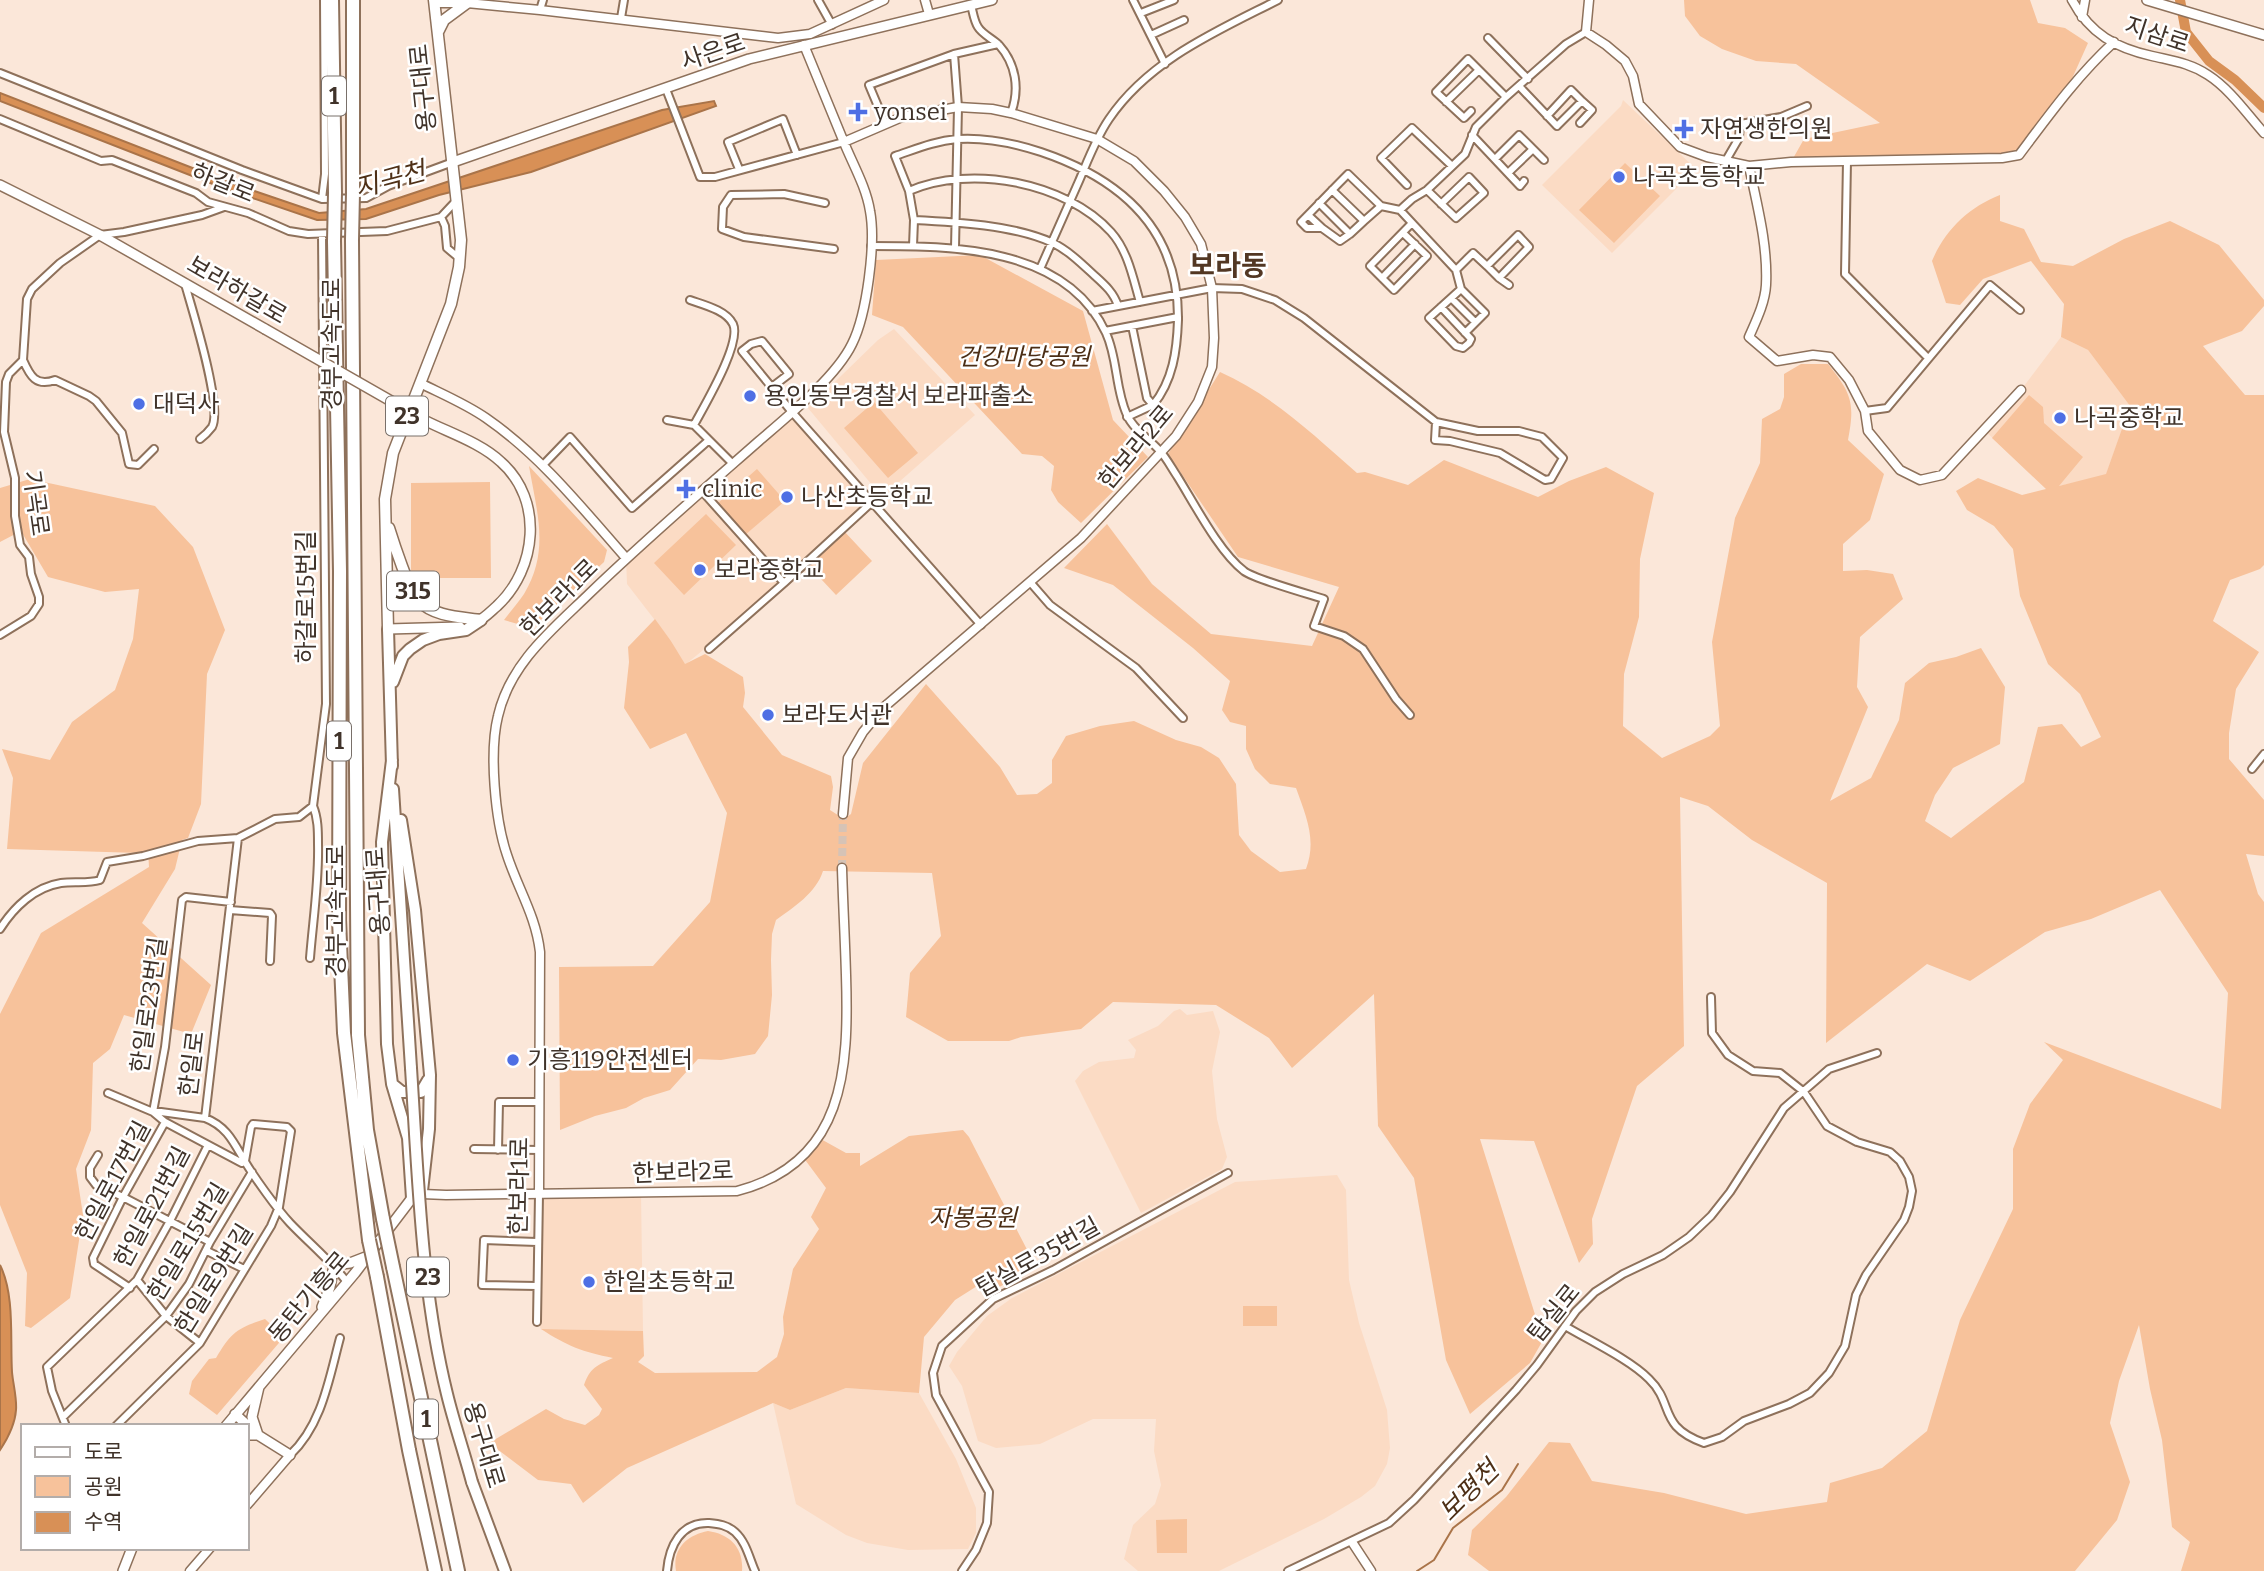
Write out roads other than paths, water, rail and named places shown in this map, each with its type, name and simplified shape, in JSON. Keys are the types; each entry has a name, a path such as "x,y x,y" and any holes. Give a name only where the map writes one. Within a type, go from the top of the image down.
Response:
{"highway":[{"name":"경부고속도로","path":"332,0 340,571 339,919 344,1033 369,1240 435,1571"},
{"name":"경부고속도로","path":"353,0 352,240 358,1035 367,1130 383,1219 458,1571"},
{"name":"315","path":"390,688 403,656 410,649 439,634 466,630 481,620"},
{"name":"용구대로","path":"388,629 392,760 411,1068 430,1295 447,1393 472,1482 505,1571"},
{"path":"392,760 415,910 430,1075 429,1129 417,1196"},
{"path":"392,760 382,842 387,1044 392,1084 408,1138 417,1196"},
{"path":"392,1084 402,1092 421,1092 430,1075"}],"main road":[{"name":"사은로","path":"453,167 569,120 668,93 717,69 804,45 992,0"},
{"path":"2147,0 2264,35"},
{"path":"438,32 444,20 464,1"},
{"name":"용구대로","path":"435,2 453,167"},
{"name":"23","path":"453,167 457,205"},
{"name":"보라하갈로","path":"0,185 100,234 501,462 520,485 526,498 530,546 526,563 505,598 481,620"},
{"name":"용구대로","path":"388,629 385,499 393,453 456,289 461,240 457,205"},
{"name":"315","path":"385,517 416,599 430,609 451,617 481,620"},
{"name":"315","path":"388,629 467,627 481,620"},
{"name":"동탄기흥로","path":"228,1424 417,1196"},
{"path":"319,1315 330,1287 334,1265 350,1263 369,1255"},
{"path":"258,1435 252,1417 260,1384"},
{"path":"235,1414 246,1424"},
{"path":"248,1426 290,1455"},
{"path":"248,1435 258,1435"},
{"path":"123,1571 131,1550"}],"street":[{"path":"322,199 325,174 324,0"},
{"path":"540,10 543,0"},
{"path":"621,18 624,0"},
{"path":"818,0 832,25"},
{"path":"435,2 464,1 778,38 810,34 884,0"},
{"path":"925,0 929,14"},
{"path":"1133,0 1165,64"},
{"path":"1141,13 1174,0"},
{"path":"1257,0 1261,9"},
{"path":"1040,269 1097,139 1129,95 1165,64 1207,36 1278,0"},
{"path":"1586,32 1589,0"},
{"name":"지삼로","path":"2072,0 2082,18 2096,33 2134,51 2183,62 2209,75 2264,133"},
{"path":"2082,18 2085,0"},
{"path":"971,5 978,28 998,44 1016,72 1014,106 1011,113"},
{"path":"1152,35 1184,20"},
{"path":"1400,210 1427,190 1465,154 1476,127 1506,97 1566,44 1586,32"},
{"path":"1586,32 1625,61 1633,76 1639,104 1680,147 1726,162 1749,166 1791,162 2002,158 2019,155 2066,92 2114,42"},
{"path":"1488,38 1528,79"},
{"path":"885,123 869,85 954,54 998,44"},
{"name":"한보라1로","path":"537,1322 539,942 534,918 506,855 497,816 495,751 498,716 508,686 540,639 626,558 792,412 841,362 852,345 864,312 871,246 870,211 859,177 804,45"},
{"path":"954,54 958,107 955,248"},
{"path":"1471,111 1464,118 1436,92 1468,60 1506,97"},
{"path":"1446,102 1479,70"},
{"path":"0,73 242,170 322,199 366,198 388,186 453,167"},
{"path":"1519,86 1557,126 1582,101"},
{"path":"1547,116 1571,90 1592,110 1580,123"},
{"path":"668,93 700,177 715,177 844,142"},
{"path":"1726,162 1739,138 1740,124 1781,117 1807,106"},
{"name":"한보라2로","path":"843,814 848,758 863,732 883,708 1082,538 1176,436 1198,402 1208,379 1212,367 1214,338 1212,288 1201,244 1185,217 1164,191 1134,161 1097,139 1011,113 958,107 928,110 885,123 844,142"},
{"name":"하갈로","path":"0,119 101,161 112,160 196,193 208,202 248,213 289,231 322,234 387,231 441,217"},
{"path":"739,169 728,142 783,119 797,155"},
{"path":"1407,185 1381,158 1412,128 1452,166"},
{"path":"1472,135 1520,186 1524,181"},
{"path":"1495,159 1519,135 1544,160"},
{"path":"913,246 914,220 909,191 895,156 927,144 957,139 990,139 1025,147 1084,169 1114,187 1141,212 1161,243 1171,271 1178,317 1176,354 1162,394 1153,405 1127,417"},
{"path":"1508,173 1533,149"},
{"path":"1847,161 1845,274 1928,358"},
{"path":"1749,166 1762,229 1766,287 1749,337 1777,361 1814,355 1830,357 1850,380 1865,411 1868,431 1900,470 1920,480 1942,475 2021,390"},
{"path":"1381,206 1340,241 1322,228 1307,228 1301,222 1348,174 1381,206 1400,210 1456,270 1461,289 1485,313 1465,332"},
{"path":"1427,190 1441,204 1456,218 1484,193 1469,177 1441,204"},
{"path":"909,191 957,178 984,178 1013,182 1088,210 1112,233 1126,256 1140,302"},
{"path":"1332,190 1364,221"},
{"path":"825,204 784,194 731,195 723,207 722,229 744,237 834,249"},
{"path":"1319,203 1350,233"},
{"path":"457,205 441,217 445,226 447,248 460,258"},
{"path":"154,449 138,465 130,464 122,433 96,401 55,380 46,383 36,381 30,376 23,360 26,307 32,289 60,263 100,234 124,232 202,215 224,207"},
{"path":"914,220 995,227 1052,243 1077,258 1104,284 1118,306"},
{"path":"1403,233 1427,256 1394,290 1370,266 1411,224"},
{"name":"하갈로15번길","path":"310,958 318,871 317,815 313,806 326,704 322,234"},
{"path":"1487,266 1518,235 1529,247 1499,278"},
{"path":"1382,278 1415,244"},
{"path":"871,246 955,248 1040,269 1067,285 1092,311 1105,331 1112,348 1127,417 1161,452 1222,546 1245,572 1324,599 1314,626 1344,636 1363,649 1396,699 1410,715"},
{"path":"1456,270 1473,253 1510,285"},
{"path":"184,282 210,375 214,419 212,427 200,439"},
{"path":"1865,411 1887,408 1990,285 2020,310"},
{"path":"1092,311 1212,288 1242,289 1275,300 1304,318 1436,422 1478,431 1518,431 1542,437 1563,458 1551,479 1545,480 1500,453 1435,440 1436,422"},
{"path":"1441,307 1471,339 1463,348 1455,346 1429,318 1441,307 1461,289"},
{"path":"1451,298 1475,322"},
{"path":"690,300 727,317 734,325 729,354 719,379 694,425"},
{"path":"1105,331 1178,317"},
{"path":"1132,326 1147,398 1153,405"},
{"path":"772,387 789,374 762,341 751,344 742,351 792,412 981,625"},
{"name":"기곡로","path":"0,635 31,616 39,604 29,557 20,545 15,516 15,478 4,432 3,384 23,360"},
{"path":"420,383 486,417 513,437 544,464 626,558"},
{"path":"667,420 694,425 733,464"},
{"path":"544,464 570,437 632,508 709,440"},
{"path":"702,491 784,583"},
{"path":"709,649 872,502"},
{"path":"1030,582 1050,605 1136,668 1183,718"},
{"path":"2252,769 2264,754"},
{"path":"0,929 25,900 43,888 61,883 100,880 107,862 143,856 198,841 238,838 275,819 299,817 313,806"},
{"name":"한일로","path":"238,838 205,1118 218,1123 231,1137 252,1172 287,1220 334,1265 347,1282"},
{"name":"한보라2로","path":"417,1196 737,1191 761,1185 783,1173 803,1157 819,1138 840,1088 847,1020 842,868"},
{"name":"한일로23번길","path":"153,1112 165,1047 182,900 186,897 230,906"},
{"path":"230,906 270,913 270,961"},
{"path":"1565,1325 1650,1379 1670,1419 1681,1432 1704,1443 1721,1437 1744,1421 1810,1393 1829,1373 1845,1346 1856,1294 1904,1220 1912,1191 1909,1177 1900,1161 1890,1152 1857,1142 1827,1126 1804,1092 1780,1073 1753,1071 1728,1055 1712,1033 1710,997"},
{"name":"탑실로","path":"1288,1571 1389,1523 1414,1500 1516,1390 1576,1311 1595,1292 1623,1274 1663,1255 1689,1237 1711,1216 1730,1192 1778,1116 1793,1100 1829,1069 1877,1053"},
{"path":"108,1093 153,1112 205,1118"},
{"path":"498,1150 499,1102 539,1102"},
{"path":"153,1112 165,1122"},
{"name":"한일로17번길","path":"130,1288 94,1264 93,1258 165,1122 242,1163 245,1161"},
{"name":"한일로9번길","path":"118,1424 200,1343 271,1226 279,1208 291,1131 288,1127 253,1124 245,1161"},
{"name":"한일로21번길","path":"63,1417 52,1391 47,1367 136,1280 170,1221 208,1144"},
{"path":"474,1149 539,1150"},
{"path":"98,1155 90,1168 90,1177 96,1185 210,1242"},
{"name":"한일로15번길","path":"63,1417 166,1316 189,1284 210,1242 252,1172"},
{"name":"탑실로35번길","path":"962,1571 976,1550 987,1523 989,1492 936,1395 933,1373 942,1346 993,1298 1053,1270 1228,1173"},
{"path":"537,1242 484,1240 482,1285 537,1286"},
{"path":"207,1251 244,1269"},
{"path":"136,1280 166,1316 200,1343"},
{"path":"248,1504 303,1442 319,1413 340,1338"},
{"path":"63,1417 65,1424"},
{"path":"667,1571 668,1557 677,1538 688,1528 702,1523 721,1524 734,1531 745,1543 755,1571"},
{"path":"1352,1542 1371,1571"},
{"path":"190,1571 208,1550"}],"water":[{"path":"0,93 231,183 319,213 366,209 662,110 714,101 716,106 531,172 439,195 366,219 317,220 223,188 0,101"},
{"path":"0,1265 10,1303 16,1405 13,1426 0,1450"}],"waterway":[{"name":"지곡천","path":"2180,0 2186,32 2209,61 2235,80 2264,108"},
{"name":"보평천","path":"1417,1571 1434,1560 1453,1528 1502,1490 1518,1464"}],"tunnel":[{"path":"842,868 843,814"}],"place":[{"name":"yonsei","path":"858,112"},
{"name":"자연생한의원","path":"1684,129"},
{"name":"나곡초등학교","path":"1619,177"},
{"name":"용인동부경찰서 보라파출소","path":"750,396"},
{"name":"대덕사","path":"139,404"},
{"name":"나곡중학교","path":"2060,418"},
{"name":"clinic","path":"686,489"},
{"name":"나산초등학교","path":"787,497"},
{"name":"보라중학교","path":"700,570"},
{"name":"보라도서관","path":"768,715"},
{"name":"기흥119안전센터","path":"513,1060"},
{"name":"한일초등학교","path":"589,1282"}],"district":[{"name":"보라동","path":"1228,265"}],"park label":[{"name":"건강마당공원","path":"1024,357"},
{"name":"자봉공원","path":"973,1218"}]}
